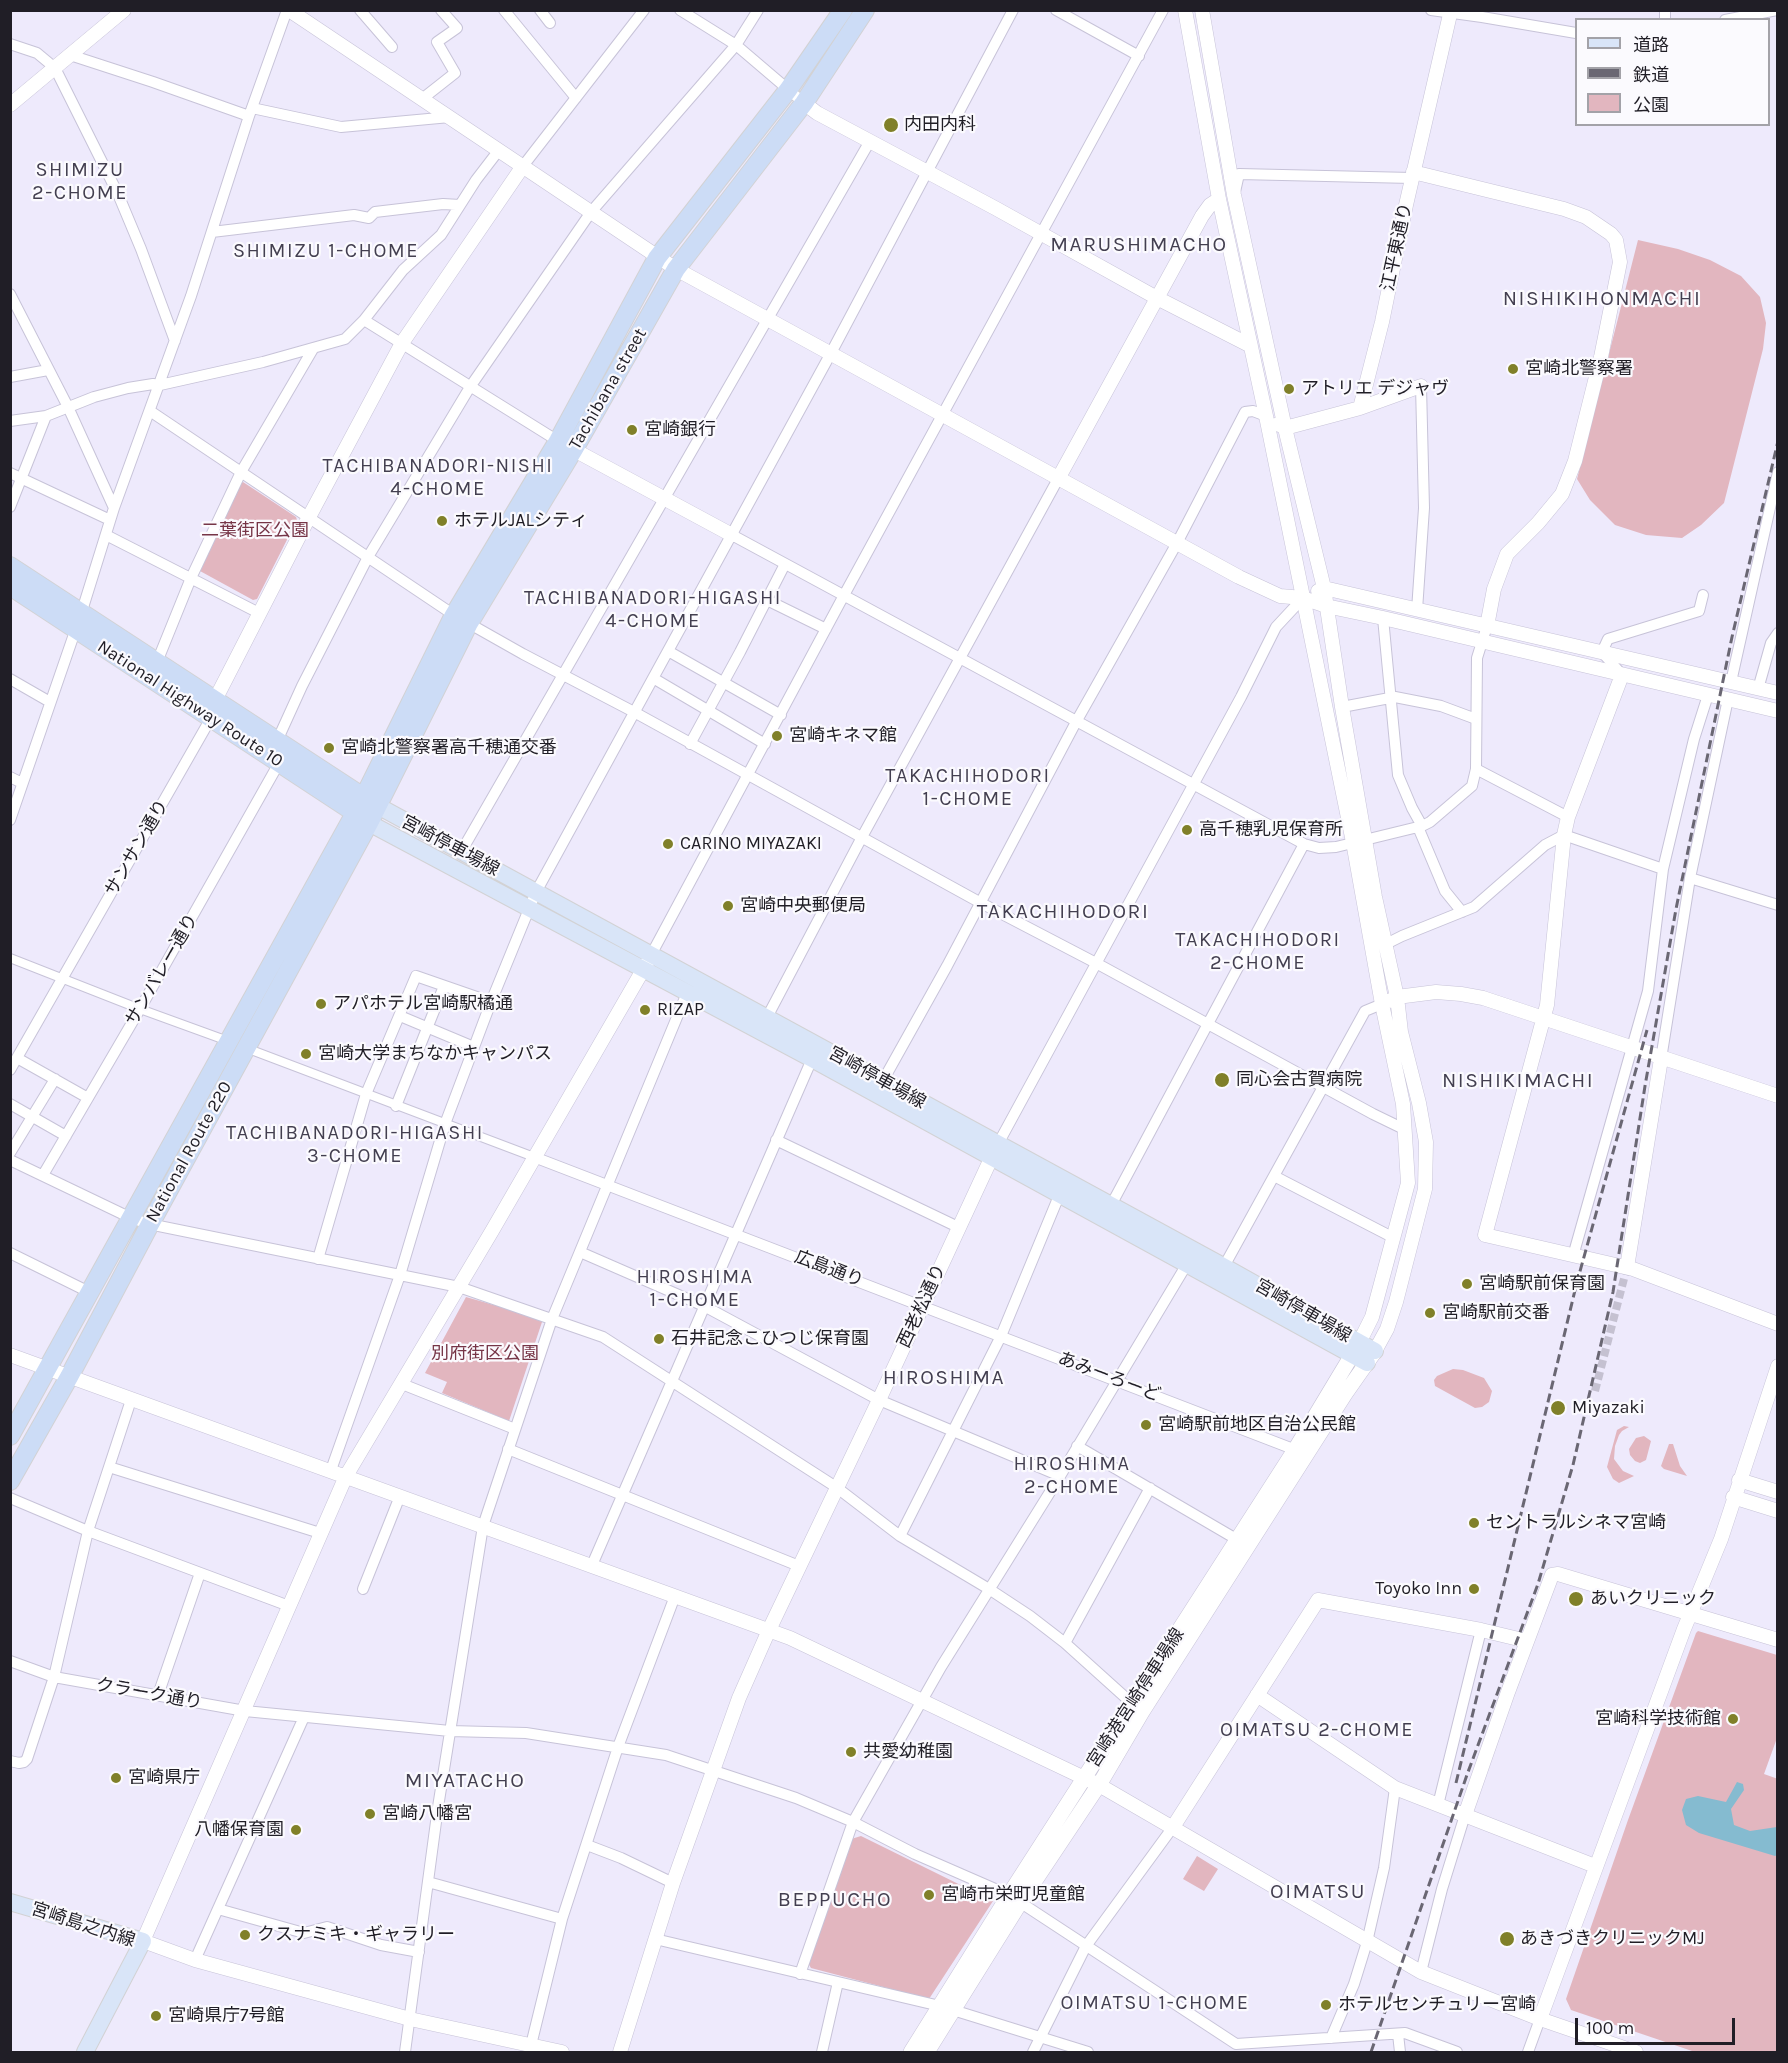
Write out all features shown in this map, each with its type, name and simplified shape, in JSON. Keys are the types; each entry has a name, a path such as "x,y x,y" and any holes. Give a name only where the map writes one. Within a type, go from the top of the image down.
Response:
{"highway":[{"name":"Tachibana street","path":"566,445 657,258 788,90 843,10"},
{"name":"Tachibana street","path":"366,810 462,619 566,445 676,269 804,103 866,10"},
{"name":"National Highway Route 10","path":"10,566 78,621 211,718 279,763 366,810"},
{"name":"National Highway Route 10","path":"10,585 157,662 277,741 366,810"},
{"name":"National Route 220","path":"10,1481 69,1377 149,1224 238,1045 366,810"},
{"name":"National Route 220","path":"10,1436 131,1218 238,1045"}],"main road":[{"name":"宮崎停車場線","path":"366,810 460,852 536,892 648,962 1371,1357"},
{"name":"宮崎停車場線","path":"366,810 529,908 648,962 687,993 763,1025 812,1059 879,1087"},
{"name":"宮崎港宮崎停車場線","path":"1301,1452 1355,1349"},
{"name":"宮崎港宮崎停車場線","path":"927,2052 947,2008 1014,1899 1092,1781 1301,1452 1371,1357"},
{"name":"宮崎島之内線","path":"10,1902 143,1941 85,2052"},
{"name":"宮崎港宮崎停車場線","path":"911,2052 947,2008"}],"street":[{"path":"10,105 124,10"},
{"path":"10,819 114,508 160,385 251,112 288,10 657,258 1239,577 1280,596 1303,598 1326,606 1778,711"},
{"path":"360,10 392,47"},
{"path":"422,99 455,73 437,42 458,28 441,10"},
{"path":"504,10 576,99"},
{"path":"540,10 549,23"},
{"path":"215,700 402,343 523,166 644,10"},
{"path":"680,10 736,45 817,113 1157,298 1251,346"},
{"path":"277,741 302,686 368,557 470,387 591,212 736,45 758,10"},
{"path":"331,1470 400,1275 445,1124 536,892 831,353 1013,10"},
{"path":"1056,10 1139,56"},
{"path":"562,2052 410,2019 195,1960 143,1941 346,1476 648,962 843,597 1163,10"},
{"path":"1185,10 1219,199 1303,598 1396,997 1401,1032 1419,1103 1426,1142 1425,1189 1396,1302 1387,1329 1371,1357"},
{"path":"1202,10 1234,195 1285,428 1324,588 1382,1005 1404,1104 1408,1184 1372,1317 1355,1349"},
{"path":"1431,10 1451,11 1575,33"},
{"path":"1735,18 1777,10"},
{"name":"江平東通り","path":"1360,408 1382,322 1451,11"},
{"path":"10,44 37,53 55,68 118,194 175,341"},
{"path":"70,55 251,112 341,127 450,117"},
{"path":"460,852 870,141"},
{"path":"10,421 45,416 94,397 128,388 160,385 313,349 345,339 364,320 403,270 441,235 476,180 499,150"},
{"path":"364,320 566,445 960,660 1305,844 1319,848 1359,841 1430,822 1472,786 1476,769 1477,658 1487,626 1494,589 1507,554 1538,523 1562,494 1575,461 1601,357 1620,262 1616,240 1586,217 1564,208 1413,175 1239,174 1234,195"},
{"path":"763,1025 862,837 1202,216 1210,205 1219,199 1234,195"},
{"path":"212,232 354,215 369,218 375,212 443,204 460,205"},
{"path":"10,294 68,407 114,508"},
{"path":"157,662 191,578 241,472 313,349"},
{"path":"10,377 48,370"},
{"path":"879,1087 981,903 1076,722 1177,543 1245,412 1253,411 1266,416 1285,428 1360,408 1421,386 1424,508 1417,610"},
{"path":"150,411 462,619 523,654 634,712 981,903 1406,1130"},
{"path":"10,507 16,476 45,416"},
{"path":"1731,682 1778,472"},
{"path":"16,476 110,520"},
{"path":"106,535 259,614"},
{"path":"690,744 785,564"},
{"path":"994,1150 1241,697 1276,627 1303,598 1324,588 1778,693"},
{"path":"1602,652 1608,639 1699,611 1703,595"},
{"path":"767,600 826,629"},
{"path":"1383,618 1398,775 1445,891 1462,912"},
{"path":"1758,689 1771,643 1778,633"},
{"path":"668,651 780,715"},
{"path":"1602,652 1622,675"},
{"path":"1622,675 1564,835 1547,1005 1485,1235 1626,1268 1778,1324"},
{"path":"652,678 765,744"},
{"path":"10,679 50,702"},
{"path":"1573,1256 1648,991 1663,869 1694,739 1708,695"},
{"path":"1342,707 1390,698 1407,698 1441,706 1476,719"},
{"path":"1626,1268 1690,878 1728,699"},
{"name":"サンサン通り","path":"10,1070 211,718"},
{"name":"サンバレー通り","path":"43,1175 279,763"},
{"path":"1476,769 1569,817"},
{"path":"10,777 22,783"},
{"path":"1384,945 1481,902 1545,845 1564,835 1663,869"},
{"path":"1107,1212 1305,844"},
{"path":"1690,878 1778,905"},
{"path":"10,958 534,1157"},
{"path":"318,1258 366,1094 416,976 491,1002"},
{"path":"396,1106 444,986"},
{"path":"1221,1274 1365,1011 1396,997 1436,992 1483,998 1778,1096"},
{"path":"405,2052 450,1731 483,1526 552,1318 687,993"},
{"path":"400,1016 474,1047"},
{"path":"17,1058 88,1098"},
{"path":"592,1565 812,1059"},
{"path":"10,1153 55,1079"},
{"path":"10,1104 66,1136"},
{"path":"776,1140 958,1227"},
{"name":"西老松通り","path":"620,2052 673,1883 739,1698 994,1150"},
{"name":"広島通り","path":"534,1157 922,1306"},
{"path":"10,1160 131,1218 149,1224 459,1287 603,1337 836,1487 900,1536 1030,1616 1065,1643 1137,1708"},
{"path":"1274,1176 1394,1238"},
{"path":"900,1536 1001,1335 1064,1188"},
{"path":"580,1252 704,1306 879,1400 1060,1476"},
{"path":"10,1253 89,1292"},
{"path":"800,1974 853,1822 989,1589 1060,1476 1191,1257"},
{"name":"あみーろーど","path":"922,1306 1301,1452"},
{"path":"10,1356 769,1630 1092,1781 1421,1972 1540,2019 1636,2052"},
{"path":"1528,2052 1689,1614 1721,1539 1778,1366"},
{"path":"402,1384 514,1429"},
{"path":"10,1761 19,1763 27,1759 54,1677 88,1531 131,1400"},
{"path":"1077,1446 1243,1542"},
{"path":"508,1449 799,1566"},
{"path":"109,1467 320,1533"},
{"path":"1739,1480 1778,1492"},
{"path":"1065,1643 1149,1488"},
{"path":"363,1589 400,1496"},
{"path":"1733,1497 1778,1511"},
{"path":"10,1498 88,1531 289,1606"},
{"path":"158,1695 200,1573"},
{"path":"1421,1972 1442,1889 1465,1815 1552,1575 1558,1574 1778,1640"},
{"path":"531,2045 562,1919 618,1748 675,1596"},
{"path":"1033,2052 1086,1946 1173,1827 1318,1600 1481,1630 1527,1641"},
{"path":"1438,1805 1481,1630"},
{"name":"クラーク通り","path":"10,1660 54,1677 245,1711 450,1731 526,1733 666,1755 796,1798 853,1822 915,1854 1014,1899 1234,2048"},
{"path":"1257,1695 1395,1788 1595,1866"},
{"path":"195,1960 304,1717"},
{"path":"1331,2038 1354,1984 1367,1942 1384,1868 1395,1788"},
{"path":"587,1845 621,1858 673,1883"},
{"path":"428,1882 562,1919"},
{"path":"218,1909 304,1933 327,1927 381,1944 419,1952"},
{"path":"655,1939 947,2008 1088,2052"},
{"path":"822,2052 838,1982"},
{"path":"1398,2034 1400,2052"},
{"path":"1234,2048 1331,2038 1407,2034 1443,2050 1458,2052"}],"green space":[{"path":"1638,240 1678,249 1710,260 1741,276 1760,297 1766,323 1763,349 1724,503 1701,525 1682,538 1646,535 1615,525 1590,500 1577,479"},
{"name":"二葉街区公園","path":"243,482 296,517 297,520 257,599 253,600 200,571"},
{"name":"別府街区公園","path":"466,1297 543,1319 509,1421 442,1393 447,1382 425,1373"},
{"path":"1453,1369 1463,1370 1484,1378 1492,1391 1489,1402 1482,1407 1475,1408 1435,1386 1434,1380 1437,1376"},
{"path":"1624,1426 1629,1427 1619,1435 1614,1459 1623,1471 1634,1476 1619,1483 1613,1479 1607,1467 1617,1430"},
{"path":"1644,1436 1651,1441 1646,1460 1640,1463 1630,1455 1629,1449 1636,1438"},
{"path":"1669,1444 1673,1444 1680,1466 1687,1476 1661,1466"},
{"path":"1698,1631 1777,1655 1777,1738 1764,1774 1778,1779 1777,2052 1695,2052 1571,2010 1566,1999 1628,1820"},
{"path":"861,1836 993,1901 929,1999 811,1968 808,1963 848,1840"},
{"path":"1197,1856 1218,1869 1204,1891 1183,1879"}],"water":[{"path":"1737,1782 1743,1784 1744,1790 1731,1809 1734,1825 1750,1831 1777,1827 1777,1855 1699,1833 1686,1825 1682,1810 1686,1799 1698,1796 1726,1802"}],"tunnel":[{"path":"1595,1391 1627,1267"}],"railway":[{"path":"1371,2052 1468,1772 1538,1584 1573,1465 1613,1292 1645,1086 1676,909 1732,637 1778,441"},
{"path":"1456,1783 1577,1282 1647,1030"}],"place":[{"name":"内田内科","path":"891,125"},
{"name":"宮崎北警察署","path":"1513,369"},
{"name":"アトリエ デジャヴ","path":"1289,389"},
{"name":"宮崎銀行","path":"632,430"},
{"name":"ホテルJALシティ","path":"442,521"},
{"name":"宮崎キネマ館","path":"777,736"},
{"name":"宮崎北警察署高千穂通交番","path":"329,748"},
{"name":"高千穂乳児保育所","path":"1187,830"},
{"name":"CARINO MIYAZAKI","path":"668,844"},
{"name":"宮崎中央郵便局","path":"728,906"},
{"name":"アパホテル宮崎駅橘通","path":"321,1004"},
{"name":"RIZAP","path":"645,1010"},
{"name":"宮崎大学まちなかキャンパス","path":"306,1054"},
{"name":"同心会古賀病院","path":"1222,1080"},
{"name":"宮崎駅前保育園","path":"1467,1284"},
{"name":"宮崎駅前交番","path":"1430,1313"},
{"name":"石井記念こひつじ保育園","path":"659,1339"},
{"name":"Miyazaki","path":"1558,1408"},
{"name":"宮崎駅前地区自治公民館","path":"1146,1425"},
{"name":"セントラルシネマ宮崎","path":"1474,1523"},
{"name":"Toyoko Inn","path":"1474,1589"},
{"name":"あいクリニック","path":"1576,1599"},
{"name":"宮崎科学技術館","path":"1733,1719"},
{"name":"共愛幼稚園","path":"851,1752"},
{"name":"宮崎県庁","path":"116,1778"},
{"name":"宮崎八幡宮","path":"370,1814"},
{"name":"八幡保育園","path":"296,1830"},
{"name":"宮崎市栄町児童館","path":"929,1895"},
{"name":"クスナミキ・ギャラリー","path":"245,1935"},
{"name":"あきづきクリニックMJ","path":"1507,1939"},
{"name":"ホテルセンチュリー宮崎","path":"1326,2005"},
{"name":"宮崎県庁7号館","path":"156,2016"}],"district":[{"name":"SHIMIZU 2-CHOME","path":"80,182"},
{"name":"MARUSHIMACHO","path":"1139,245"},
{"name":"SHIMIZU 1-CHOME","path":"326,251"},
{"name":"NISHIKIHONMACHI","path":"1602,299"},
{"name":"TACHIBANADORI-NISHI 4-CHOME","path":"438,478"},
{"name":"TACHIBANADORI-HIGASHI 4-CHOME","path":"653,610"},
{"name":"TAKACHIHODORI 1-CHOME","path":"968,788"},
{"name":"TAKACHIHODORI","path":"1063,912"},
{"name":"TAKACHIHODORI 2-CHOME","path":"1258,952"},
{"name":"NISHIKIMACHI","path":"1518,1081"},
{"name":"TACHIBANADORI-HIGASHI 3-CHOME","path":"355,1144"},
{"name":"HIROSHIMA 1-CHOME","path":"695,1288"},
{"name":"HIROSHIMA","path":"944,1378"},
{"name":"HIROSHIMA 2-CHOME","path":"1072,1476"},
{"name":"OIMATSU 2-CHOME","path":"1317,1730"},
{"name":"MIYATACHO","path":"465,1781"},
{"name":"OIMATSU","path":"1318,1892"},
{"name":"BEPPUCHO","path":"835,1900"},
{"name":"OIMATSU 1-CHOME","path":"1155,2003"}]}
